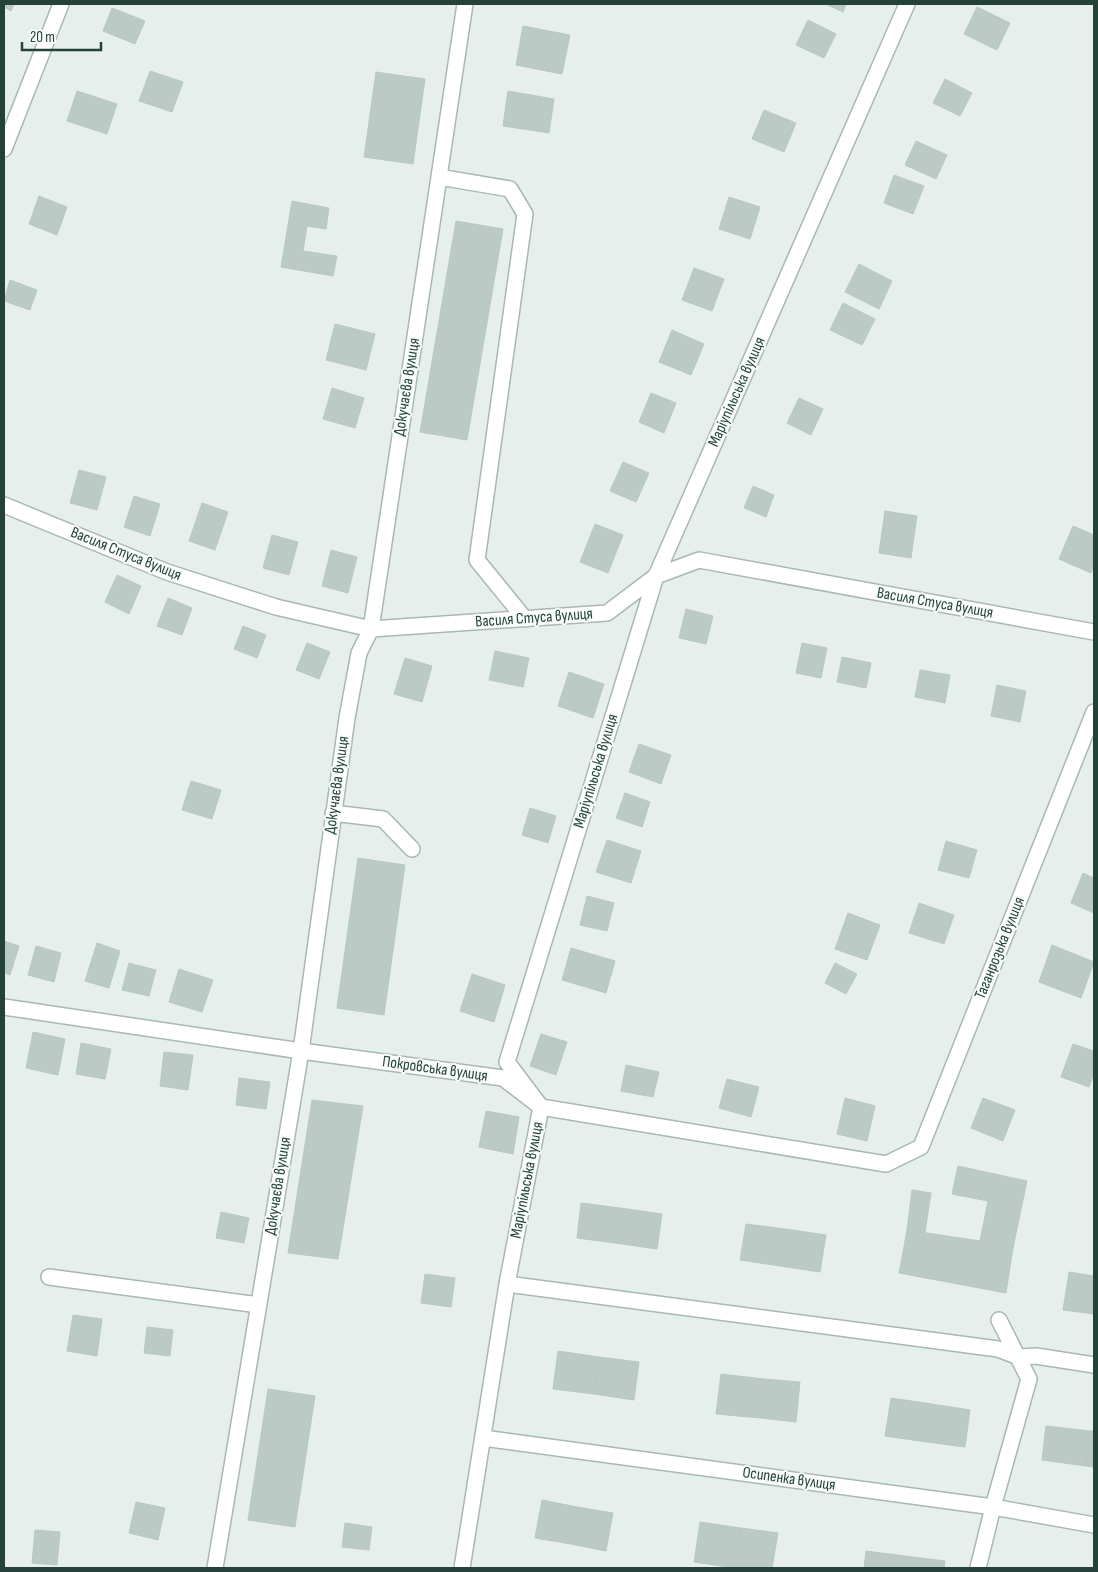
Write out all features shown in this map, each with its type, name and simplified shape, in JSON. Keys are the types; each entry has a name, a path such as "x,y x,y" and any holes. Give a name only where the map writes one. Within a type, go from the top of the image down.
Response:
{"street":[{"path":"4,148 61,4"},
{"name":"Докучаєва вулиця","path":"215,1568 301,1051 347,718 359,653 371,629 465,4"},
{"name":"Маріупільська вулиця","path":"462,1568 507,1284 541,1107 507,1062 656,576 907,4"},
{"path":"439,177 510,189 525,214 477,560 525,619"},
{"name":"Василя Стуса вулиця","path":"4,505 167,572 276,607 371,629 607,613 656,576 699,560 1094,632"},
{"name":"Таганрозька вулиця","path":"886,1164 921,1147 1094,712"},
{"path":"333,813 383,818 412,849"},
{"name":"Покровська вулиця","path":"4,1006 301,1051 503,1078 541,1107 886,1164"},
{"path":"48,1277 258,1305"},
{"path":"507,1284 998,1349 1019,1357 1036,1356 1094,1365"},
{"path":"978,1568 993,1507 1030,1379 999,1320"},
{"name":"Осипенка вулиця","path":"483,1438 993,1507 1094,1525"}],"building":[{"path":"4,4 14,4 11,11 4,7"},
{"path":"826,4 846,4 843,12"},
{"path":"977,7 1010,23 997,50 964,34"},
{"path":"112,8 145,21 135,44 103,31"},
{"path":"808,20 836,34 824,58 796,45"},
{"path":"523,26 570,35 562,74 516,65"},
{"path":"150,71 183,82 172,112 139,101"},
{"path":"376,72 425,79 413,164 364,157"},
{"path":"945,79 972,93 960,116 933,103"},
{"path":"77,91 117,104 107,134 67,121"},
{"path":"508,91 554,99 549,133 503,126"},
{"path":"764,110 796,123 784,152 752,139"},
{"path":"916,141 947,155 936,179 905,165"},
{"path":"894,175 924,186 913,214 884,203"},
{"path":"39,196 67,207 57,235 29,224"},
{"path":"729,197 760,207 750,239 719,229"},
{"path":"292,201 329,208 326,229 307,226 303,251 337,256 333,276 281,267"},
{"path":"456,221 503,229 467,440 420,432"},
{"path":"859,264 892,281 879,309 845,292"},
{"path":"694,268 724,279 712,311 682,300"},
{"path":"10,280 37,290 30,310 4,301"},
{"path":"843,303 875,319 862,345 830,330"},
{"path":"335,324 375,334 366,370 326,360"},
{"path":"672,330 704,344 691,375 659,362"},
{"path":"332,388 364,398 355,428 323,419"},
{"path":"651,393 676,403 664,433 639,422"},
{"path":"799,398 823,409 811,435 787,423"},
{"path":"623,462 649,473 636,502 610,491"},
{"path":"79,470 106,477 97,510 70,503"},
{"path":"753,486 774,495 766,517 744,508"},
{"path":"134,496 160,504 150,536 124,527"},
{"path":"202,503 228,512 215,550 189,541"},
{"path":"885,511 917,516 911,558 879,553"},
{"path":"595,524 623,535 608,573 580,562"},
{"path":"1073,526 1094,535 1094,566 1091,573 1059,559"},
{"path":"272,535 298,542 289,575 263,568"},
{"path":"331,550 357,557 348,593 322,586"},
{"path":"117,575 141,586 129,614 105,602"},
{"path":"168,598 192,608 182,635 157,626"},
{"path":"686,609 713,616 706,644 679,638"},
{"path":"243,626 266,635 257,658 234,649"},
{"path":"307,643 330,652 319,679 296,670"},
{"path":"802,643 827,648 821,678 796,673"},
{"path":"495,651 529,658 523,687 489,680"},
{"path":"842,657 871,663 866,688 837,682"},
{"path":"405,658 432,666 422,702 394,694"},
{"path":"920,670 950,675 945,703 915,697"},
{"path":"569,672 604,684 593,718 558,706"},
{"path":"997,685 1026,691 1020,722 991,716"},
{"path":"639,744 671,755 661,784 629,772"},
{"path":"191,781 221,790 212,819 182,810"},
{"path":"625,793 650,802 642,827 616,818"},
{"path":"530,808 556,816 548,843 522,835"},
{"path":"607,840 641,851 631,883 596,872"},
{"path":"946,841 977,850 969,878 938,870"},
{"path":"358,858 405,865 384,1015 337,1008"},
{"path":"1083,873 1094,878 1094,913 1071,903"},
{"path":"587,896 614,903 607,931 580,925"},
{"path":"919,903 954,915 944,944 909,933"},
{"path":"848,913 880,925 867,960 835,949"},
{"path":"4,941 19,946 10,975 4,973"},
{"path":"97,943 120,951 109,988 85,981"},
{"path":"1052,945 1094,962 1081,998 1039,982"},
{"path":"36,946 61,953 54,982 28,975"},
{"path":"571,948 615,961 606,993 562,980"},
{"path":"129,963 156,970 149,996 122,990"},
{"path":"835,963 857,974 846,994 825,983"},
{"path":"179,969 213,980 202,1012 169,1002"},
{"path":"472,974 505,985 494,1022 460,1011"},
{"path":"33,1032 65,1039 58,1075 26,1068"},
{"path":"541,1034 567,1042 556,1075 530,1066"},
{"path":"81,1043 111,1049 105,1079 76,1074"},
{"path":"1073,1044 1094,1051 1094,1073 1089,1087 1061,1077"},
{"path":"164,1052 193,1055 188,1090 160,1086"},
{"path":"626,1065 659,1072 653,1097 621,1091"},
{"path":"239,1078 270,1082 266,1109 236,1105"},
{"path":"727,1079 759,1087 751,1117 719,1108"},
{"path":"845,1098 875,1106 867,1141 837,1134"},
{"path":"983,1098 1015,1110 1003,1141 971,1128"},
{"path":"312,1100 363,1106 338,1259 288,1253"},
{"path":"486,1111 519,1117 513,1154 479,1147"},
{"path":"958,1166 1027,1181 1013,1248 980,1241 988,1201 952,1194"},
{"path":"912,1190 931,1193 925,1232 907,1230"},
{"path":"581,1203 620,1208 615,1243 577,1238"},
{"path":"620,1208 662,1214 657,1249 615,1243"},
{"path":"221,1212 249,1218 244,1243 216,1238"},
{"path":"746,1224 785,1229 780,1266 740,1260"},
{"path":"785,1229 826,1235 820,1272 780,1266"},
{"path":"907,1230 1013,1248 1006,1293 899,1273"},
{"path":"1069,1272 1094,1276 1094,1314 1063,1310"},
{"path":"425,1274 455,1278 451,1307 421,1303"},
{"path":"73,1315 102,1319 97,1356 67,1351"},
{"path":"147,1327 173,1330 170,1356 144,1353"},
{"path":"558,1351 599,1357 594,1394 553,1389"},
{"path":"599,1357 639,1362 634,1400 594,1394"},
{"path":"721,1374 764,1379 761,1418 716,1414"},
{"path":"764,1379 800,1382 796,1422 761,1418"},
{"path":"268,1389 315,1396 295,1527 248,1520"},
{"path":"891,1398 932,1404 927,1442 885,1436"},
{"path":"932,1404 970,1410 965,1447 927,1442"},
{"path":"1046,1426 1090,1431 1086,1466 1042,1460"},
{"path":"1090,1431 1094,1431 1094,1467 1086,1466"},
{"path":"542,1500 577,1507 571,1544 535,1538"},
{"path":"136,1502 165,1508 158,1540 129,1533"},
{"path":"577,1507 613,1513 606,1551 571,1544"},
{"path":"700,1522 741,1528 735,1568 694,1562"},
{"path":"345,1523 372,1527 369,1550 342,1547"},
{"path":"741,1528 778,1533 772,1568 735,1568"},
{"path":"35,1530 60,1532 57,1565 32,1563"},
{"path":"866,1551 905,1556 903,1568 864,1568"},
{"path":"905,1556 945,1561 944,1568 903,1568"}]}
